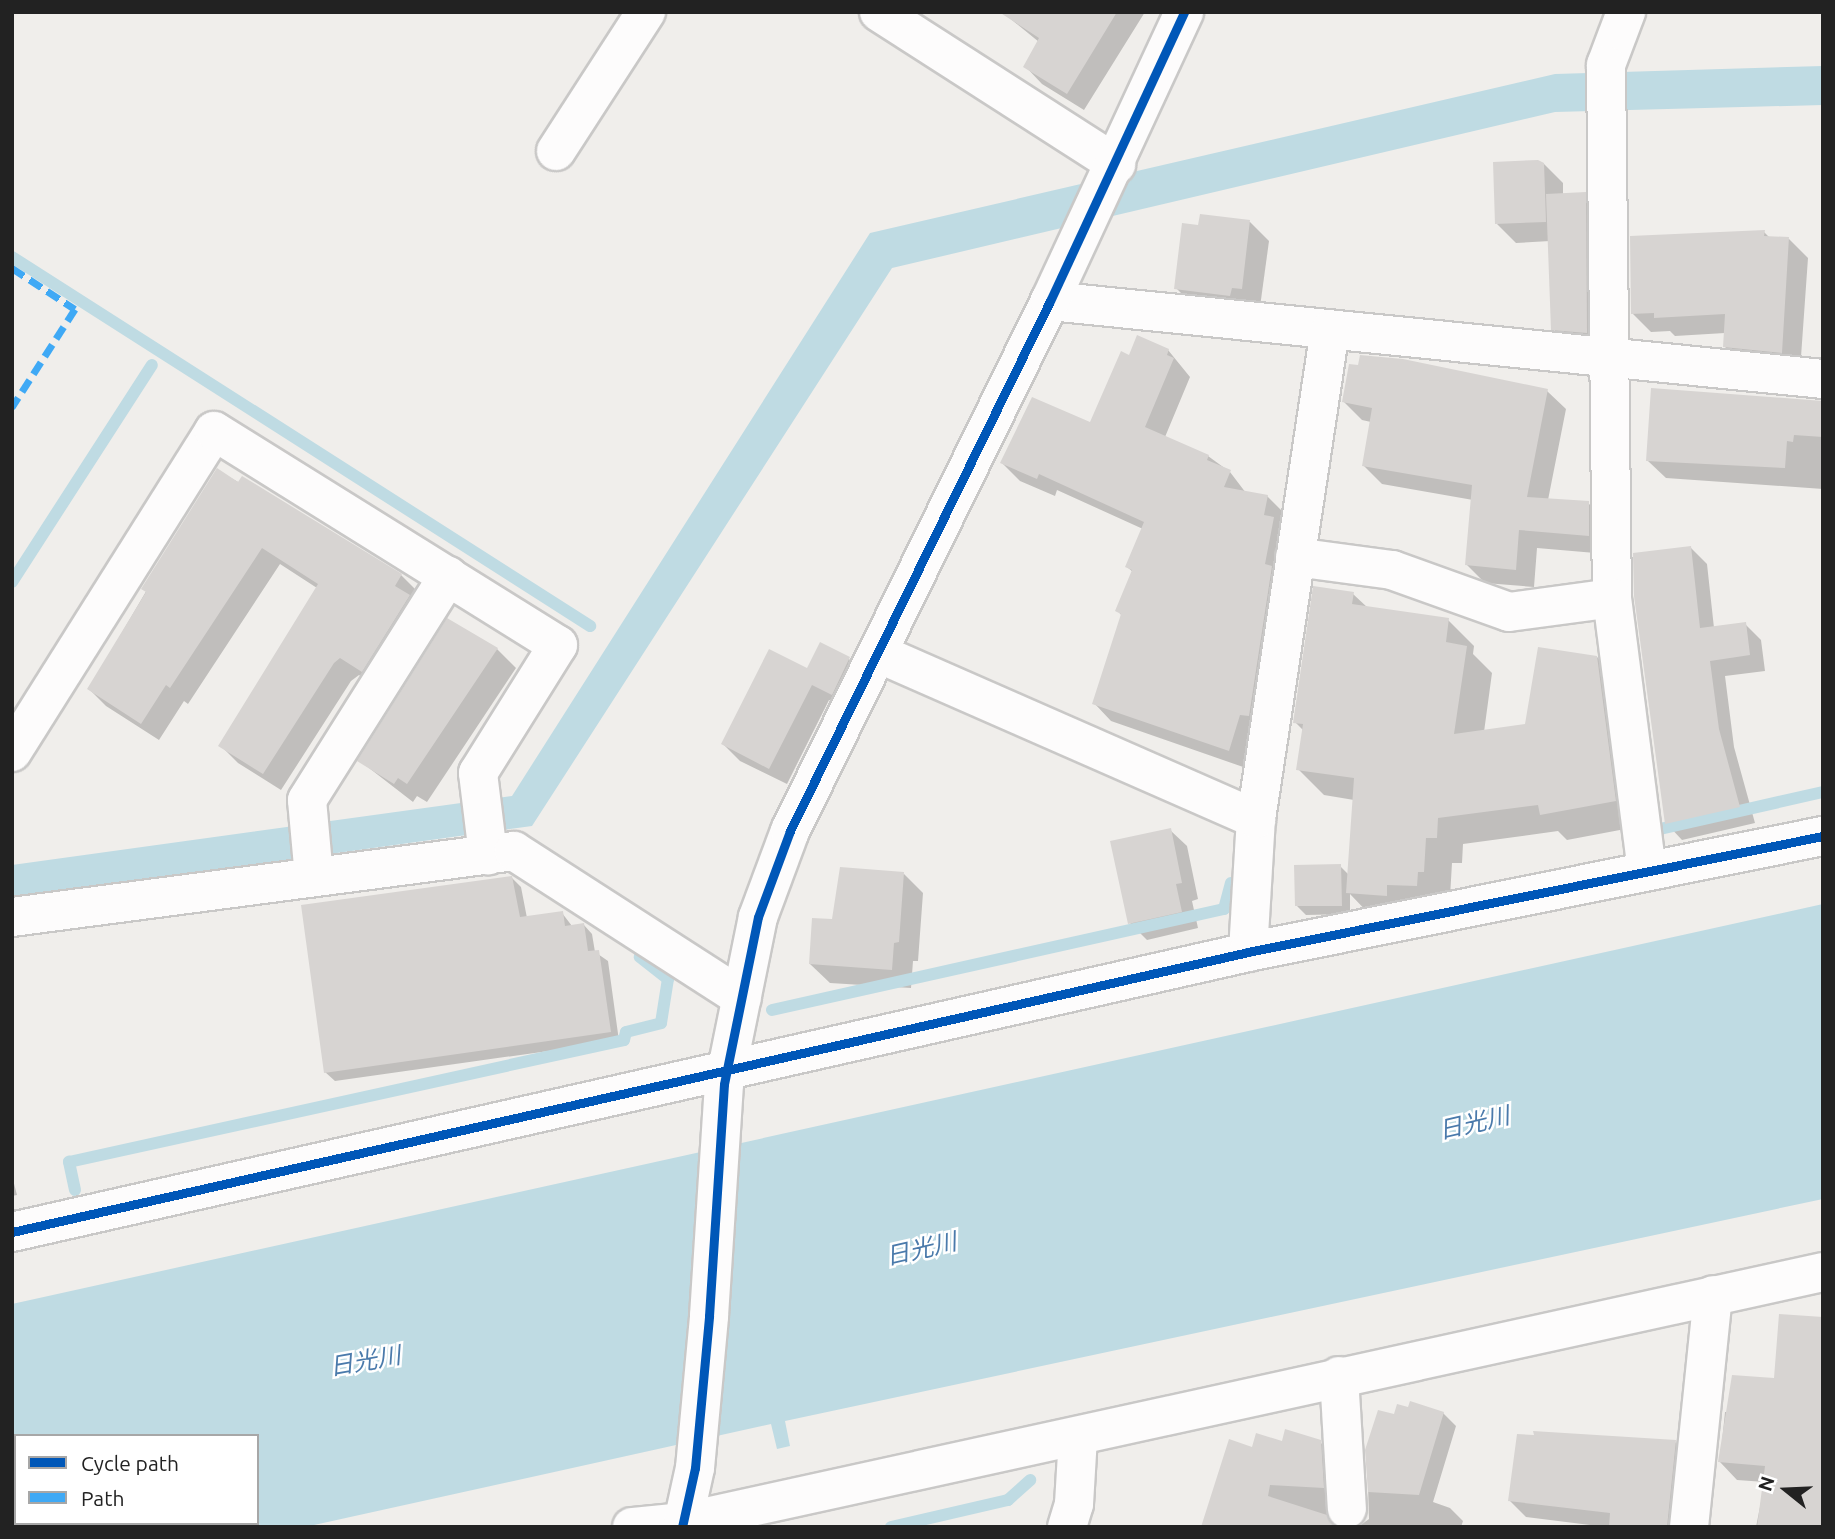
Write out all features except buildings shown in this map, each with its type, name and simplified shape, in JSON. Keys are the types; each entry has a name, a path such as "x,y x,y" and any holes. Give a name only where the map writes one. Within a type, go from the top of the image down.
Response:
{"street":[{"path":"556,151 646,12"},
{"path":"878,12 1113,170"},
{"path":"683,1525 695,1468 725,1075 758,917 790,831 880,654 1083,234 1184,12"},
{"path":"1626,12 1606,65 1612,598 1647,870"},
{"path":"1050,302 1823,379"},
{"path":"1248,952 1256,820 1330,331"},
{"path":"12,752 214,431 558,645 478,773 487,847"},
{"path":"1295,557 1392,570 1509,612 1612,598"},
{"path":"314,871 307,800 448,576"},
{"path":"880,654 1256,820"},
{"path":"12,1231 725,1075 1248,952 1823,836"},
{"path":"12,917 487,847 514,851 742,998"},
{"path":"632,1527 683,1525 1339,1376 1823,1272"},
{"path":"1689,1527 1713,1296"},
{"path":"1339,1376 1347,1509"},
{"path":"1067,1527 1074,1504 1078,1437"}],"water":[{"path":"1823,66 1823,105 1555,112 892,268 532,826 12,898 12,865 512,796 870,233 1555,74"},
{"name":"日光川","path":"1823,904 1823,1199 785,1421 790,1446 777,1449 771,1424 305,1527 12,1527 12,1304"}],"waterway":[{"path":"12,257 590,626"},
{"path":"12,582 152,365"},
{"path":"1660,829 1823,792"},
{"path":"772,1010 1224,909 1231,883"},
{"path":"75,1190 69,1162 624,1040 626,1032 661,1023 668,979 640,957"},
{"path":"891,1527 1008,1500 1030,1480"}],"marked path":[{"path":"12,268 75,309 12,407"}],"cycle path":[{"path":"682,1527 695,1468 709,1316 724,1084 758,917 790,831 1050,301 1184,12"},
{"path":"12,1232 1248,952 1823,836"}]}
